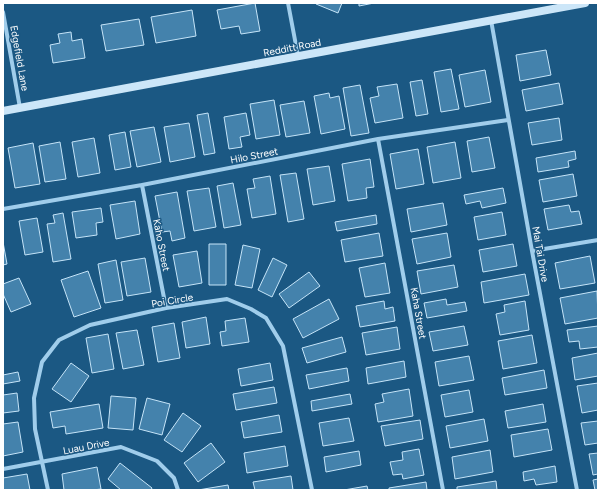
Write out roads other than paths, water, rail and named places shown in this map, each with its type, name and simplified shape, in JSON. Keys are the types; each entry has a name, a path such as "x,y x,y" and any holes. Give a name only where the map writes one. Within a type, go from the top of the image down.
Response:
{"street":[{"path":"288,3 298,56"},
{"name":"Redditt Road","path":"3,111 585,3"},
{"name":"Edgefield Lane","path":"3,12 20,108"},
{"name":"Mai Tai Drive","path":"491,20 508,120 577,490"},
{"name":"Hilo Street","path":"3,209 142,185 378,139 508,120"},
{"name":"Kaha Street","path":"378,139 443,490"},
{"name":"Kaho Street","path":"142,185 166,308"},
{"path":"532,251 598,240"},
{"name":"Poi Circle","path":"48,490 36,429 34,398 42,362 59,340 90,325 166,308 227,300 251,309 266,318 283,346 312,490"},
{"name":"Luau Drive","path":"3,469 121,447 157,461 174,478 178,490"}]}
